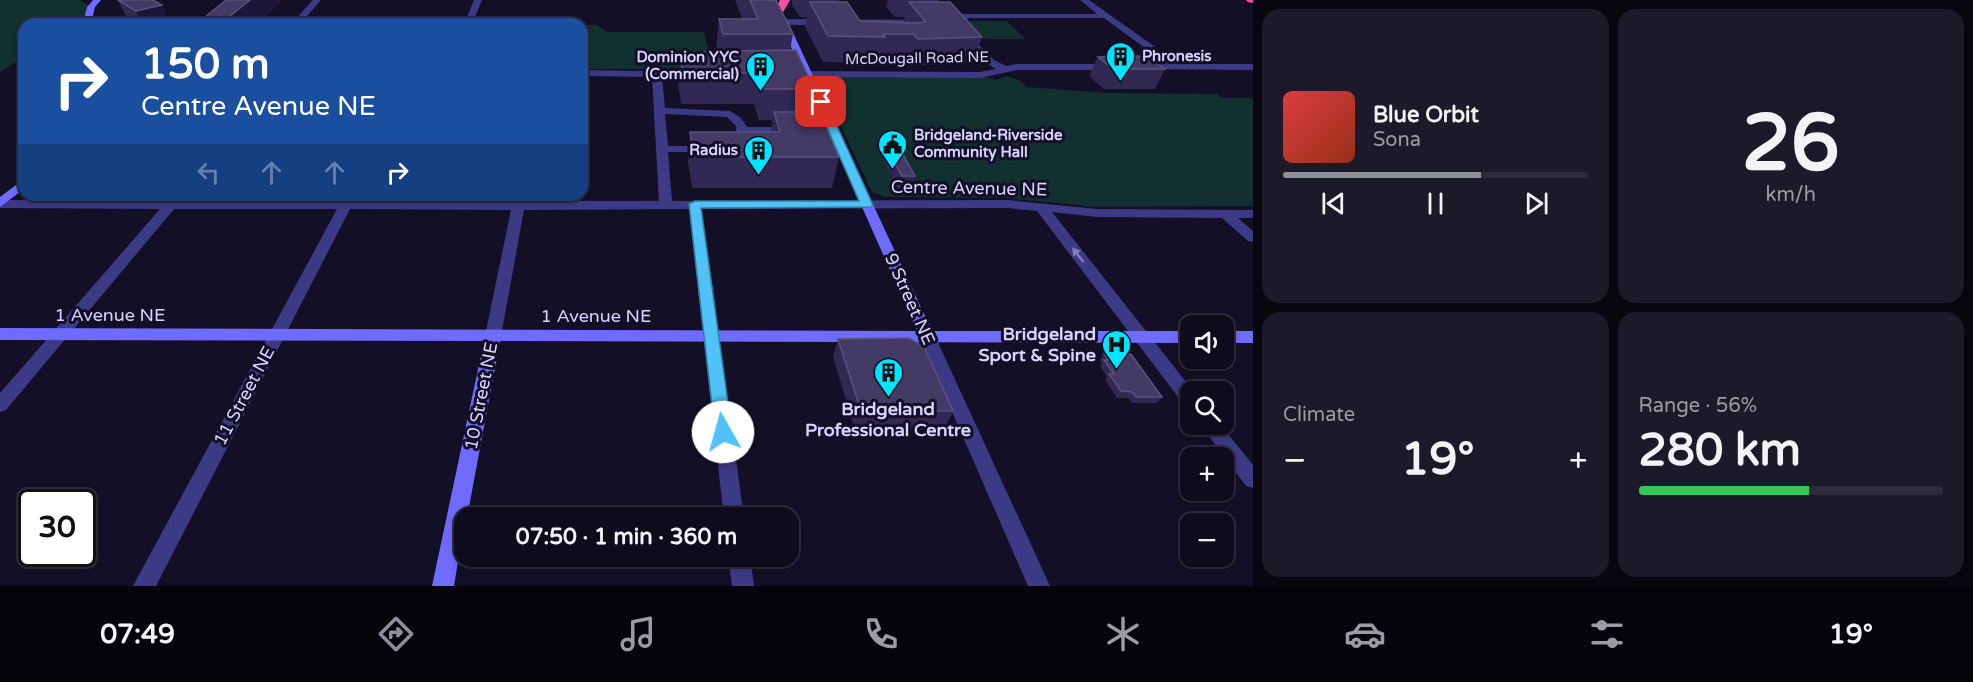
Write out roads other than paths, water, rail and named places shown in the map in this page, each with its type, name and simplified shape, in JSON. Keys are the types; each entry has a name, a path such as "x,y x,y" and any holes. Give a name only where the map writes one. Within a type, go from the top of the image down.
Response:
{"highway":[{"path":"770,0 781,17"},
{"path":"781,17 785,0"}],"street":[{"path":"300,18 317,0"},
{"path":"470,18 478,0"},
{"path":"1083,0 1177,67"},
{"path":"91,18 89,15 92,2"},
{"path":"943,21 948,17 1106,16"},
{"path":"781,17 954,23 991,62 1004,69"},
{"name":"9 Street NE","path":"781,17 808,74 826,130 867,205 1039,586"},
{"path":"954,23 966,17"},
{"name":"McDougall Road NE","path":"780,74 980,75 1024,67 1253,67"},
{"path":"588,73 713,74"},
{"path":"657,74 666,205"},
{"path":"660,111 730,114 738,119 744,130 743,143 722,149 663,149"},
{"path":"744,130 798,130"},
{"path":"0,204 18,188"},
{"name":"Centre Avenue NE","path":"0,204 345,206 1007,204 1097,213 1253,214"},
{"path":"695,204 733,507"},
{"path":"0,405 170,205"},
{"name":"11 Street NE","path":"144,586 345,206"},
{"name":"10 Street NE","path":"443,586 518,206"},
{"path":"1041,207 1180,386"},
{"path":"1226,214 1253,238"},
{"name":"1 Avenue NE","path":"0,334 1180,337"},
{"path":"1234,337 1253,337"},
{"path":"1218,435 1253,480"},
{"path":"740,567 742,586"}],"place":[{"name":"Phronesis","path":"1121,82"},
{"name":"Dominion YYC (Commercial)","path":"760,92"},
{"name":"Bridgeland-Riverside Community Hall","path":"893,170"},
{"name":"Radius","path":"759,176"},
{"name":"Bridgeland Sport & Spine","path":"1117,370"},
{"name":"Bridgeland Professional Centre","path":"888,398"}]}
